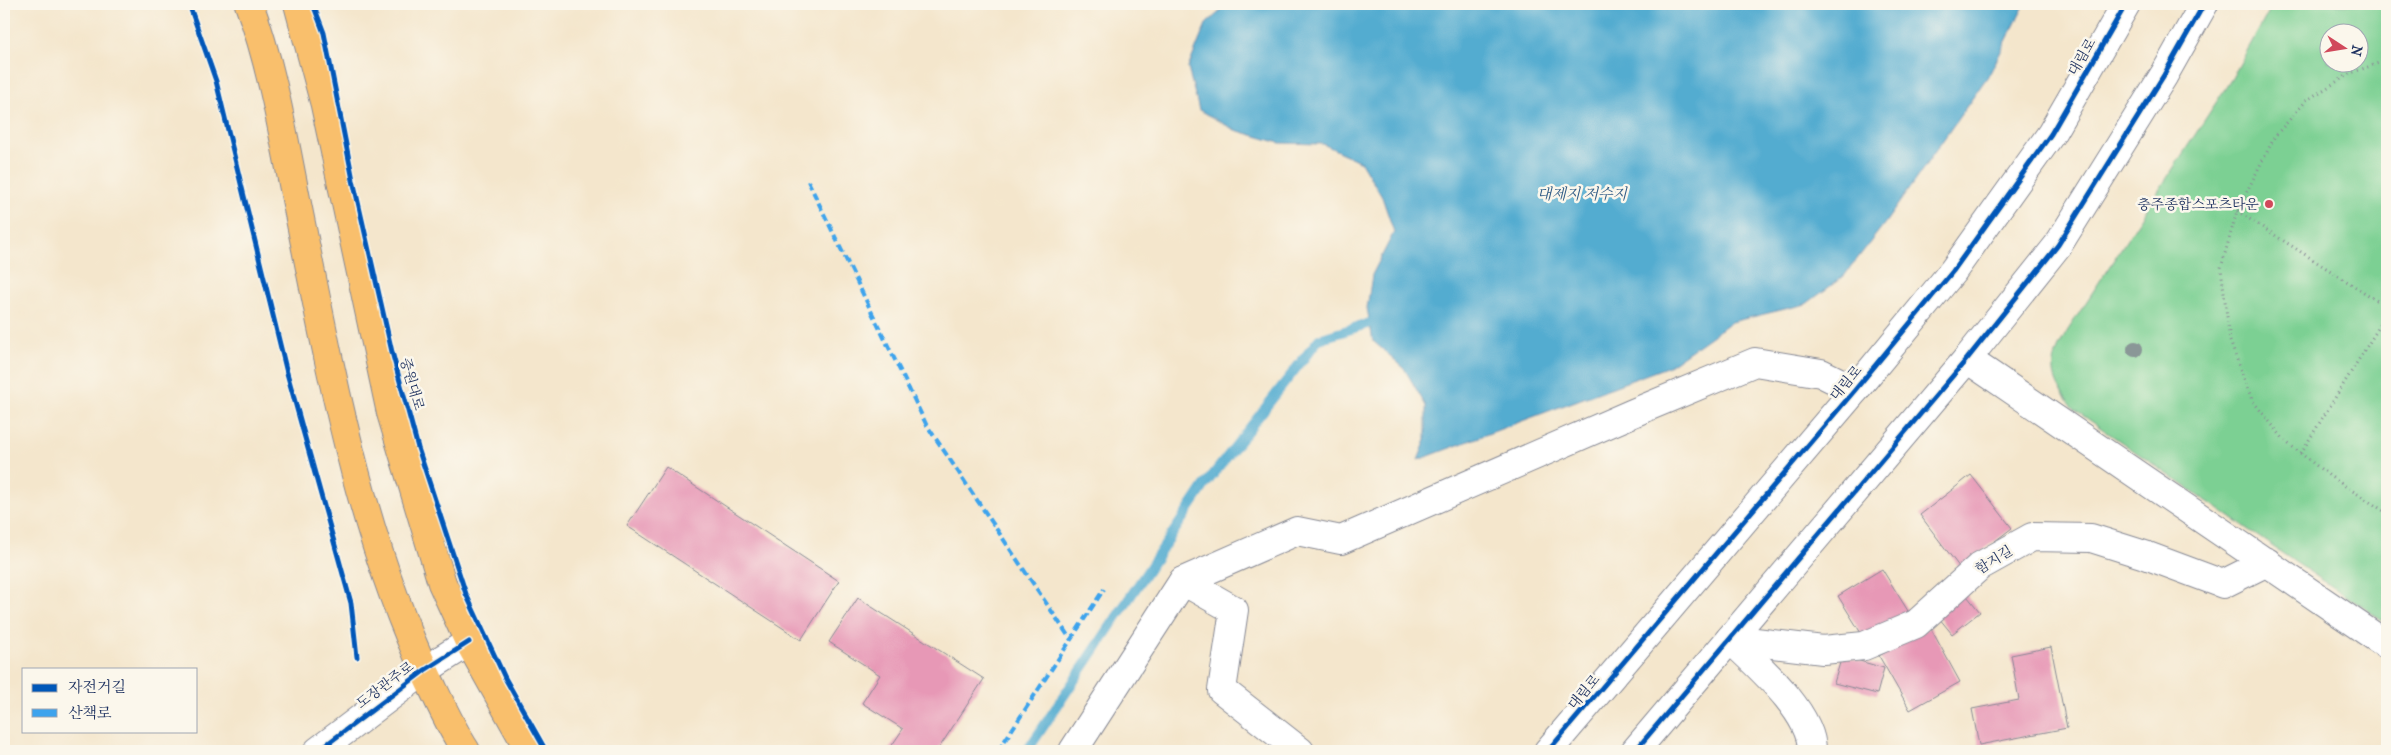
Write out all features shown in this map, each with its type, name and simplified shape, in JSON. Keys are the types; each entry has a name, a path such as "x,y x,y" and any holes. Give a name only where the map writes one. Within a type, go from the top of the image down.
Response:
{"main road":[{"path":"249,4 274,90 316,300 355,470 380,557 408,635 456,735 466,751"},
{"name":"중원대로","path":"298,4 325,104 391,412 442,583 469,642 530,751"}],"street":[{"name":"대림로","path":"1548,751 1855,390 1953,271 2051,134 2126,4"},
{"path":"1635,751 1968,360 2058,246 2159,84 2204,4"},
{"path":"1968,360 2387,645"},
{"path":"1072,751 1183,581 1297,531 1341,540 1633,413 1756,362 1821,372 1855,390"},
{"name":"함지길","path":"1730,639 1823,650 1864,646 1916,624 1980,566 2032,537 2091,538 2148,556 2223,584 2267,562"},
{"path":"1183,581 1234,610 1222,690 1300,751"},
{"path":"1730,639 1782,689 1813,738 1812,751"},
{"name":"도장관주로","path":"318,751 424,670 469,642"}],"path":[{"path":"2387,60 2351,72 2306,100 2275,136 2237,211 2221,268 2230,341 2252,400 2286,442 2331,477 2387,513"},
{"path":"2237,211 2387,307"},
{"path":"2300,453 2387,314"}],"green space":[{"name":"충주종합스포츠타운","path":"2273,4 2387,4 2387,623 2075,410 2060,389 2054,371 2057,353 2068,330 2232,78"}],"water":[{"name":"대제지 저수지","path":"1228,4 2025,4 1990,73 1885,223 1844,276 1806,304 1731,322 1669,366 1418,460 1426,440 1426,406 1404,368 1373,341 1367,308 1372,275 1394,232 1382,197 1361,162 1323,144 1280,143 1235,130 1199,110 1188,68 1206,24"}],"building":[{"path":"666,467 839,581 801,640 627,526"},
{"path":"1971,475 2012,528 1960,568 1920,515"},
{"path":"1882,569 1908,611 1864,638 1838,596"},
{"path":"1963,591 1980,612 1952,634 1935,613"},
{"path":"858,598 984,679 937,751 888,751 903,729 862,703 880,675 829,642"},
{"path":"1930,627 1960,682 1910,710 1879,656"},
{"path":"2051,647 2067,728 1979,745 1972,709 2019,700 2011,655"},
{"path":"1842,656 1884,668 1877,694 1834,683"}],"waterway":[{"path":"1027,751 1205,485 1319,339 1370,323"}],"marked path":[{"path":"808,181 926,424 1071,640"},
{"path":"998,751 1104,589"}],"cycle path":[{"path":"189,4 216,81 287,373 351,603 357,657"},
{"path":"313,4 324,33 353,180 392,352 418,448 466,594 505,678 546,751"},
{"path":"1548,751 1855,390 1953,271 2051,134 2126,4"},
{"path":"1635,751 1967,359 2058,245 2164,75 2204,4"},
{"path":"318,751 425,670 469,642"}],"place":[{"name":"충주종합스포츠타운","path":"2269,204"}]}
